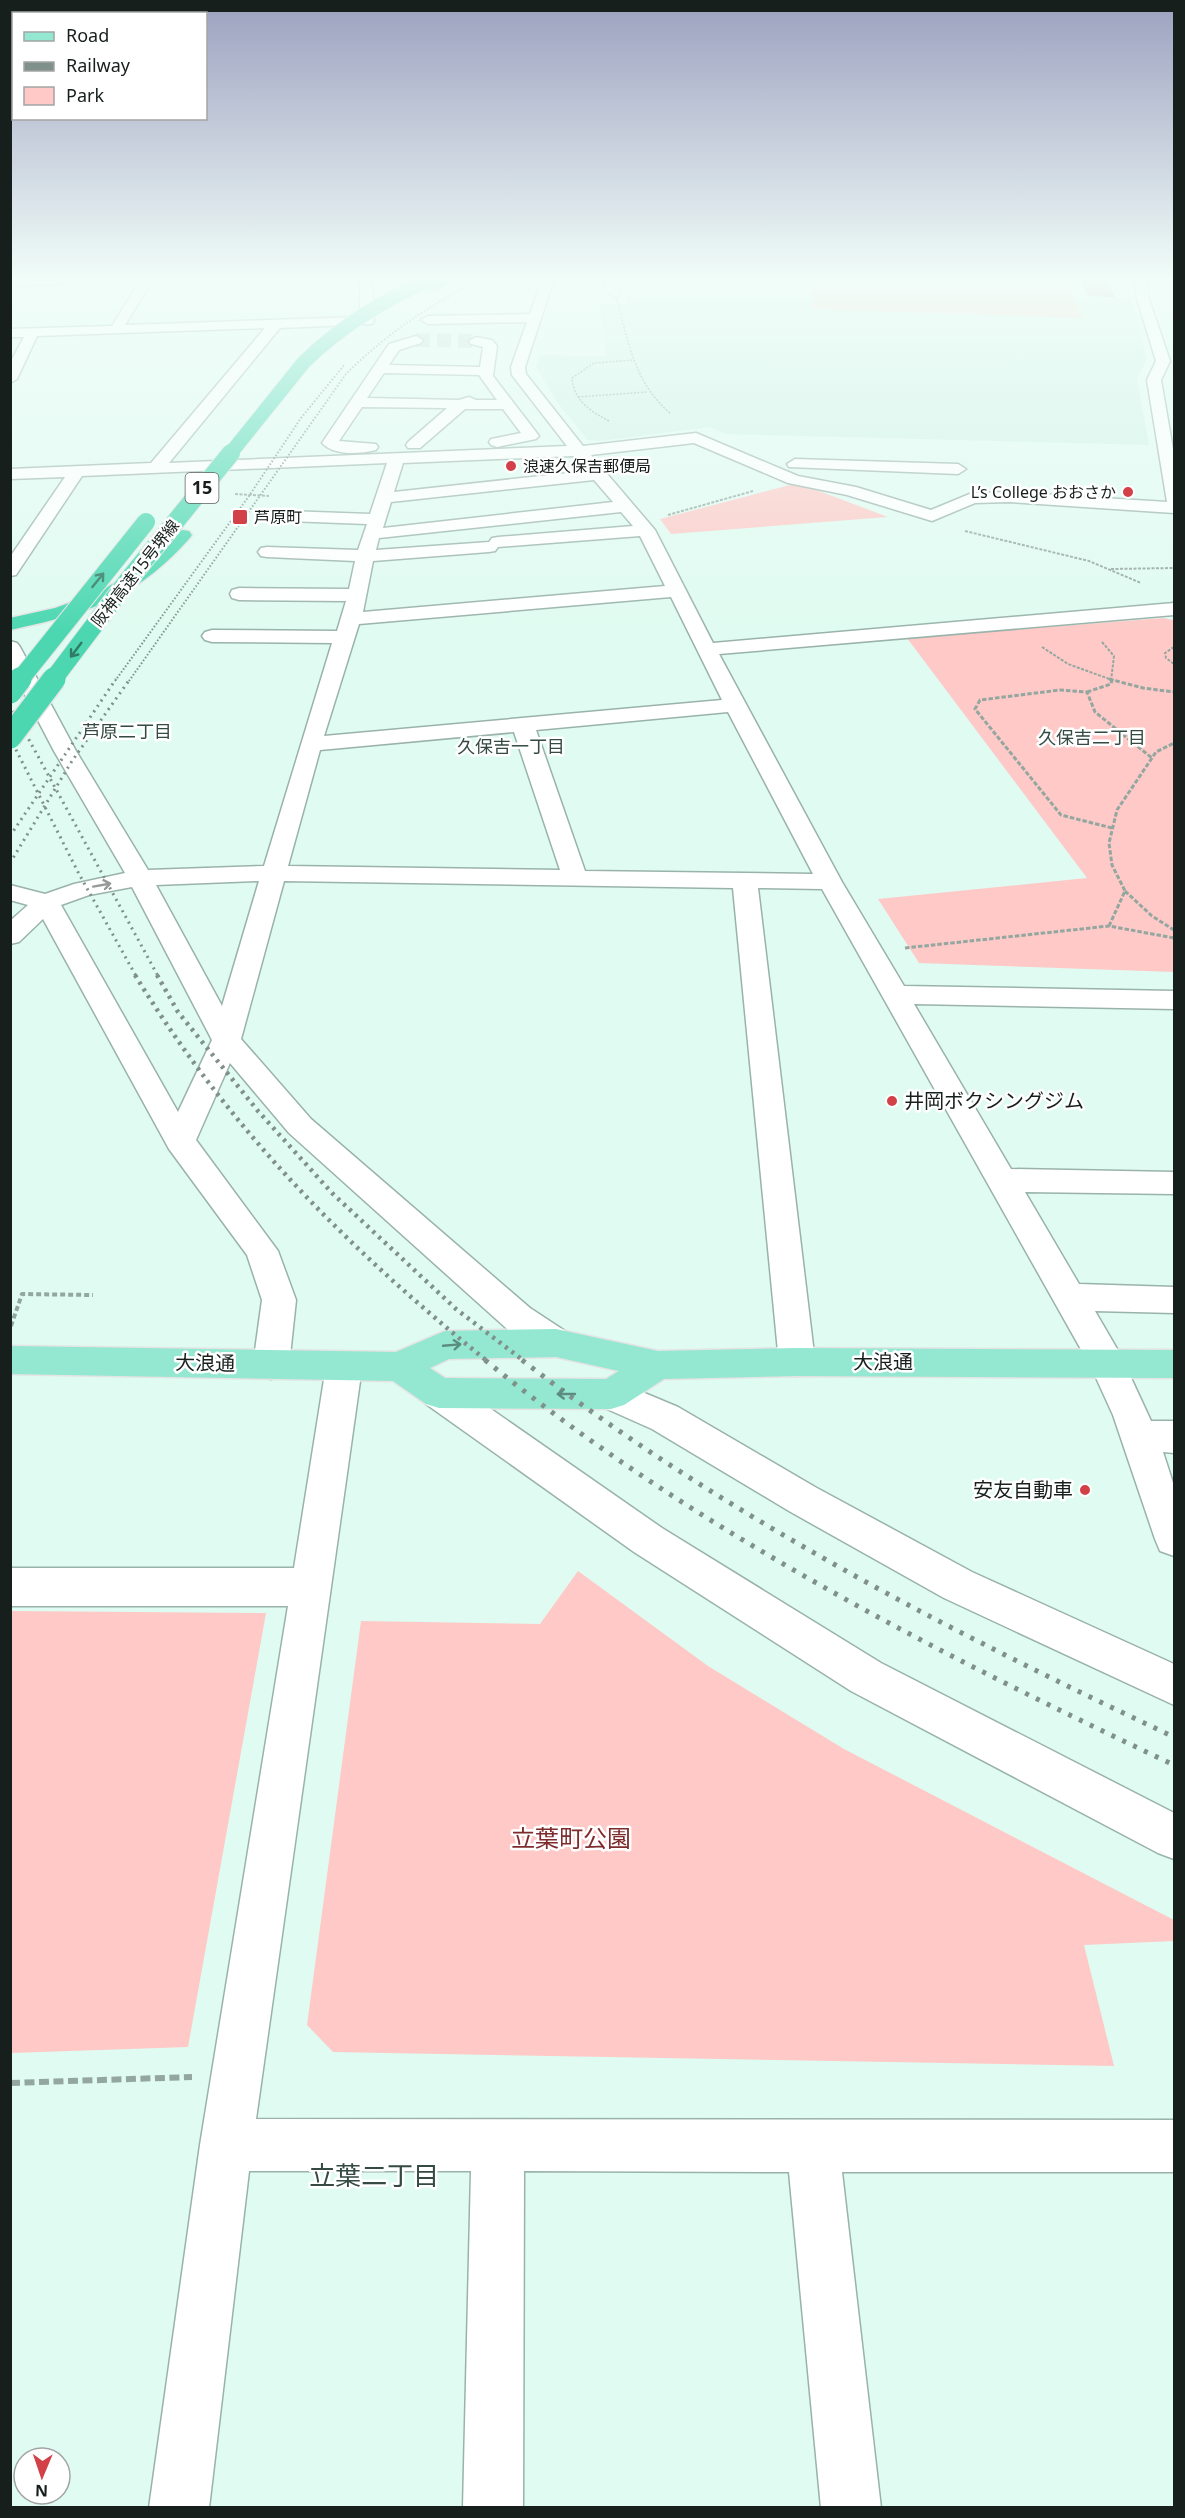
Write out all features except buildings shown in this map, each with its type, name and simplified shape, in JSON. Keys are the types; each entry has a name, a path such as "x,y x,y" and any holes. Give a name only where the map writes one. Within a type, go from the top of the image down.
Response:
{"highway":[{"name":"阪神高速15号堺線","path":"10,737 129,579 275,397"},
{"path":"273,424 295,397"},
{"name":"15","path":"176,487 204,452"},
{"path":"232,487 252,452"},
{"name":"阪神高速15号堺線","path":"10,692 154,512"},
{"path":"10,624 83,607 116,593 151,569 199,517"}],"main road":[{"name":"大浪通","path":"10,1360 399,1367 445,1345 556,1343 658,1365 797,1362 1174,1364"},
{"path":"399,1367 439,1393 611,1394 658,1365"}],"street":[{"path":"155,469 215,397"},
{"path":"361,397 330,443 342,448 405,452 597,450 696,438 794,480 850,491 932,516 972,498 1009,497 1174,508"},
{"path":"408,403 411,397"},
{"path":"357,402 408,403 433,397"},
{"path":"180,1141 226,1040 311,744 348,628 374,527 405,452 450,397"},
{"path":"475,397 508,405"},
{"path":"10,474 155,469 405,452 508,442 531,436 502,397"},
{"path":"536,397 598,475 646,530 735,705 830,882 872,951 894,995 1108,1364 1139,1436 1174,1539"},
{"path":"1157,397 1174,500"},
{"path":"757,466 772,464 958,468"},
{"path":"10,571 76,471"},
{"path":"267,552 598,475"},
{"path":"374,527 625,506"},
{"path":"287,516 374,527 491,550 488,543 646,530"},
{"path":"212,636 348,628 676,591"},
{"path":"238,594 357,595"},
{"path":"708,649 1174,609"},
{"path":"10,647 65,751 140,878 226,1040 300,1126 518,1318 556,1343"},
{"path":"311,744 735,705"},
{"path":"523,725 575,878"},
{"path":"10,936 46,902 83,889 140,878 274,873 830,882"},
{"path":"746,881 797,1362"},
{"path":"10,892 46,902 180,1141 262,1251 279,1300 271,1365"},
{"path":"894,995 1174,1000"},
{"path":"1003,1180 1174,1183"},
{"path":"1071,1297 1174,1300"},
{"path":"179,2508 226,2145 344,1367"},
{"path":"439,1393 648,1540 866,1677 1174,1837"},
{"path":"611,1394 665,1418 802,1499 958,1585 1174,1685"},
{"path":"1139,1436 1174,1437"},
{"path":"10,1587 311,1587"},
{"path":"226,2145 1174,2146"},
{"path":"493,2508 498,2145"},
{"path":"813,2146 850,2508"}],"path":[{"path":"585,397 578,397 583,405 610,422"},
{"path":"651,397 658,406 674,416"},
{"path":"232,487 268,496"},
{"path":"1110,569 1174,568"},
{"path":"1101,641 1114,656 1111,684 1087,692 1071,689 1050,690 980,700 975,709 1061,815 1112,828"},
{"path":"1038,644 1045,651 1070,666 1145,689 1174,692"},
{"path":"1174,647 1165,653 1166,658 1174,664"},
{"path":"1087,692 1095,712 1152,758"},
{"path":"1174,743 1156,752 1117,810 1109,843 1112,865 1125,891 1152,916 1174,930"},
{"path":"1109,926 1125,891"},
{"path":"872,951 1109,926 1174,938"},
{"path":"10,1327 22,1294 93,1295"},
{"path":"10,2083 193,2077"}],"shaded area":[{"path":"554,397 1140,397 1149,445 726,434 710,427 600,441 588,440"}],"green space":[{"path":"794,484 811,488 888,517 671,534 660,519"},
{"path":"1163,618 1174,620 1174,972 919,963 878,899 1087,878 907,638"},
{"name":"立葉町公園","path":"578,1571 708,1666 844,1749 1174,1920 1174,1941 1084,1945 1114,2066 333,2052 307,2025 361,1621 540,1624"},
{"path":"10,1611 266,1613 188,2047 11,2053"}],"railway":[{"path":"115,681 319,397"},
{"path":"129,681 330,397"},
{"path":"50,777 116,679"},
{"path":"55,788 130,679"},
{"path":"10,705 50,777"},
{"path":"10,738 38,794"},
{"path":"38,794 50,777"},
{"path":"50,777 55,788"},
{"path":"45,806 55,788"},
{"path":"55,788 158,976"},
{"path":"10,836 38,794"},
{"path":"38,794 45,806"},
{"path":"10,863 45,806"},
{"path":"45,806 79,874 136,976"},
{"path":"135,975 210,1085 294,1183 386,1274 487,1361"},
{"path":"157,975 178,1012 258,1111 332,1193 456,1309 524,1361"},
{"path":"485,1360 564,1421 646,1479 730,1532 905,1631 1174,1765"},
{"path":"522,1360 598,1416 676,1469 756,1519 920,1611 1004,1655 1174,1737"}],"place":[{"name":"浪速久保吉郵便局","path":"511,466"},
{"name":"L’s College おおさか","path":"1128,492"},
{"name":"芦原町","path":"240,517"},
{"name":"井岡ボクシングジム","path":"892,1101"},
{"name":"安友自動車","path":"1085,1490"}],"district":[{"name":"芦原二丁目","path":"127,732"},
{"name":"久保吉二丁目","path":"1092,738"},
{"name":"久保吉一丁目","path":"511,747"},
{"name":"立葉二丁目","path":"374,2176"}]}
